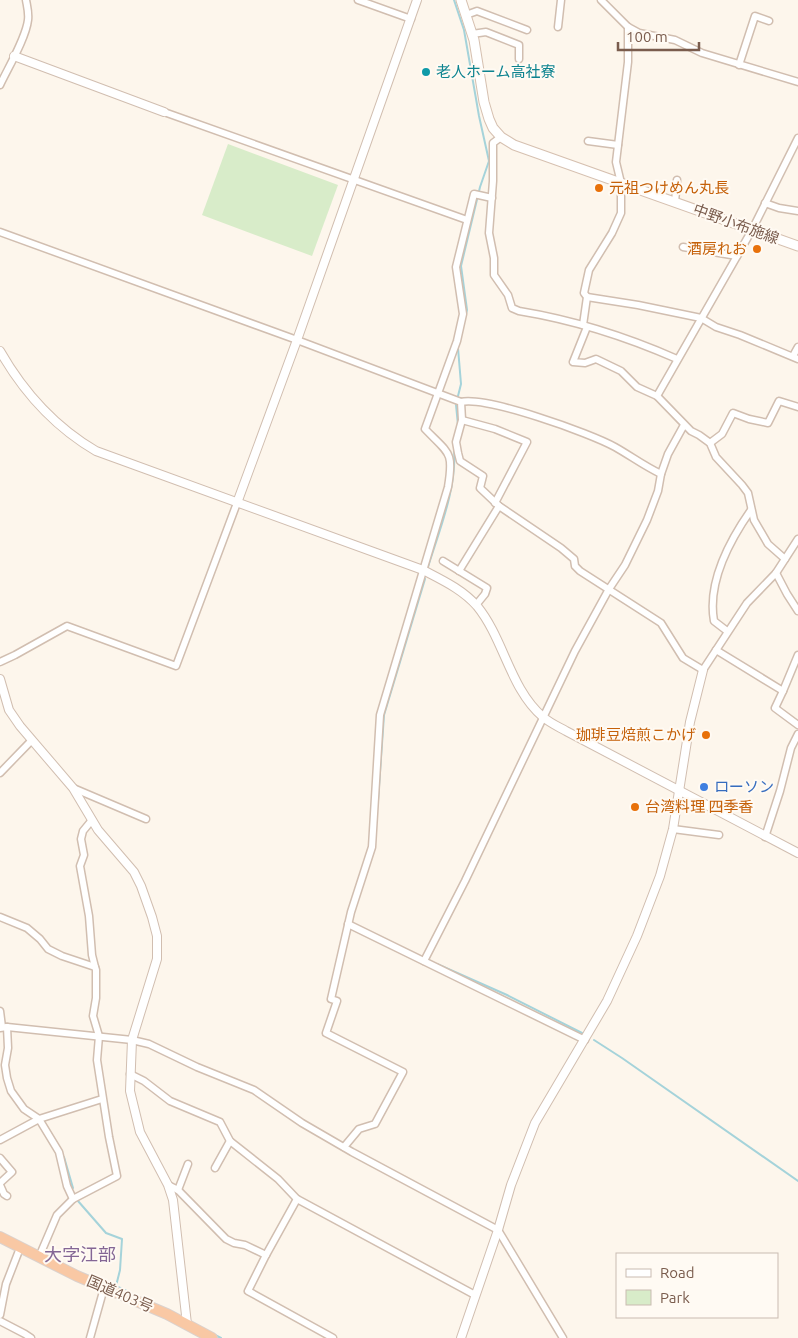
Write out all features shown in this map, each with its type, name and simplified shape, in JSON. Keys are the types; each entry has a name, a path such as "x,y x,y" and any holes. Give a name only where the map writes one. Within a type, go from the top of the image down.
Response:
{"highway":[{"name":"国道403号","path":"0,1237 104,1288 187,1324 196,1334 212,1338"}],"main road":[{"path":"461,0 472,34 484,102 493,128 501,137"},
{"name":"中野小布施線","path":"501,137 514,145 798,246"}],"street":[{"path":"0,85 28,20 26,0"},
{"path":"358,0 411,19"},
{"path":"0,662 67,626 176,666 297,340 418,0"},
{"path":"558,27 561,0"},
{"path":"601,0 628,27 639,33 675,40 702,53 798,82"},
{"path":"466,15 477,11 527,30"},
{"path":"739,65 755,16 769,21"},
{"path":"628,27 628,62 616,162 621,184 621,213 612,233 589,270 584,293 587,297 585,326 573,362 585,363 596,359 621,371 637,387 657,396 684,425 710,443 716,457 748,493 754,520 768,544 785,559"},
{"path":"472,34 486,32 519,45 519,59"},
{"path":"14,56 164,112 467,220"},
{"path":"501,137 493,143 489,233 494,258 494,275 508,296 512,308 626,338 677,359"},
{"path":"657,396 752,230 798,138"},
{"path":"588,141 618,145"},
{"path":"674,202 677,180"},
{"path":"344,1147 359,1129 375,1124 403,1072 326,1032 336,1001 331,999 348,924 372,847 380,715 448,487 452,465 449,454 425,429 457,341 463,314 456,267 474,194 492,198"},
{"path":"765,203 798,211"},
{"path":"0,232 461,402 468,400 513,409 546,420 615,447 643,466 662,474"},
{"path":"683,246 737,256"},
{"path":"587,297 701,318 716,327 740,334 795,357 798,347"},
{"path":"0,351 3,363 33,399 76,439 96,451 422,570 458,588 476,605 490,625 511,671 529,701 543,717 566,732 798,854"},
{"path":"710,443 722,434 733,413 768,423 778,401 798,407"},
{"path":"461,402 462,420 456,442 460,462 483,476 480,488 497,504 561,548 574,559 575,566 580,571 661,623 683,658 703,670"},
{"path":"459,571 497,504 527,442 495,429 462,420"},
{"path":"424,961 465,881 575,652 609,589 625,565 647,520 658,491 668,454 684,425"},
{"path":"728,631 714,620 715,586 718,574 738,528 751,510"},
{"path":"461,1338 498,1230 511,1185 535,1123 548,1098 607,1001 637,936 660,876 673,829 690,722 703,670 747,603 776,573 798,540"},
{"path":"443,561 487,588 485,594 476,605"},
{"path":"776,573 798,611"},
{"path":"716,650 783,691"},
{"path":"798,655 775,708 798,725"},
{"path":"0,679 9,710 73,788 92,820 134,872 152,917 158,950 155,968 132,1040 130,1091 140,1132 168,1185 173,1200 187,1324"},
{"path":"765,837 798,734"},
{"path":"0,773 32,740"},
{"path":"73,788 146,819"},
{"path":"39,1257 57,1215 73,1199 117,1176 102,1098 97,1060 99,1036 93,1016 96,998 95,967 92,955 89,916 80,866 84,855 80,839 83,831 92,820"},
{"path":"673,829 719,835"},
{"path":"0,917 27,928 48,949 62,956 95,967"},
{"path":"348,924 524,1008 585,1040"},
{"path":"0,1011 7,1078 12,1091 24,1109 39,1119 59,1152 67,1186 73,1199"},
{"path":"3,1027 99,1036 149,1044 197,1067 254,1090 344,1147 498,1230 562,1338"},
{"path":"130,1074 144,1081 170,1101 220,1122 230,1141 278,1179 298,1199 475,1295"},
{"path":"0,1140 39,1119 102,1098"},
{"path":"215,1168 230,1141"},
{"path":"0,1158 12,1172 0,1184 4,1194 7,1196"},
{"path":"178,1190 188,1164"},
{"path":"168,1185 178,1190 226,1239 266,1255"},
{"path":"298,1199 248,1291 333,1338"},
{"path":"0,1316 6,1284 20,1248"},
{"path":"90,1338 104,1288"},
{"path":"0,1321 26,1334 30,1338"}],"green space":[{"path":"228,144 338,185 312,256 202,215"}],"waterway":[{"path":"454,0 464,30 489,161 480,187 461,266 466,314"},
{"path":"458,348 461,384 458,396"},
{"path":"456,405 458,425"},
{"path":"453,442 456,432"},
{"path":"428,567 450,493 453,478 454,447"},
{"path":"378,801 384,715 425,579"},
{"path":"437,964 507,995 582,1033"},
{"path":"594,1040 798,1181"},
{"path":"64,1157 73,1188"},
{"path":"78,1201 106,1233 122,1239 120,1270 116,1286 131,1293"},
{"path":"215,1335 221,1338"}],"place":[{"name":"老人ホーム高社寮","path":"426,72"},
{"name":"元祖つけめん丸長","path":"599,188"},
{"name":"酒房れお","path":"757,249"},
{"name":"珈琲豆焙煎こかげ","path":"706,735"},
{"name":"ローソン","path":"704,787"},
{"name":"台湾料理 四季香","path":"635,807"}],"district":[{"name":"大字江部","path":"80,1255"}]}
